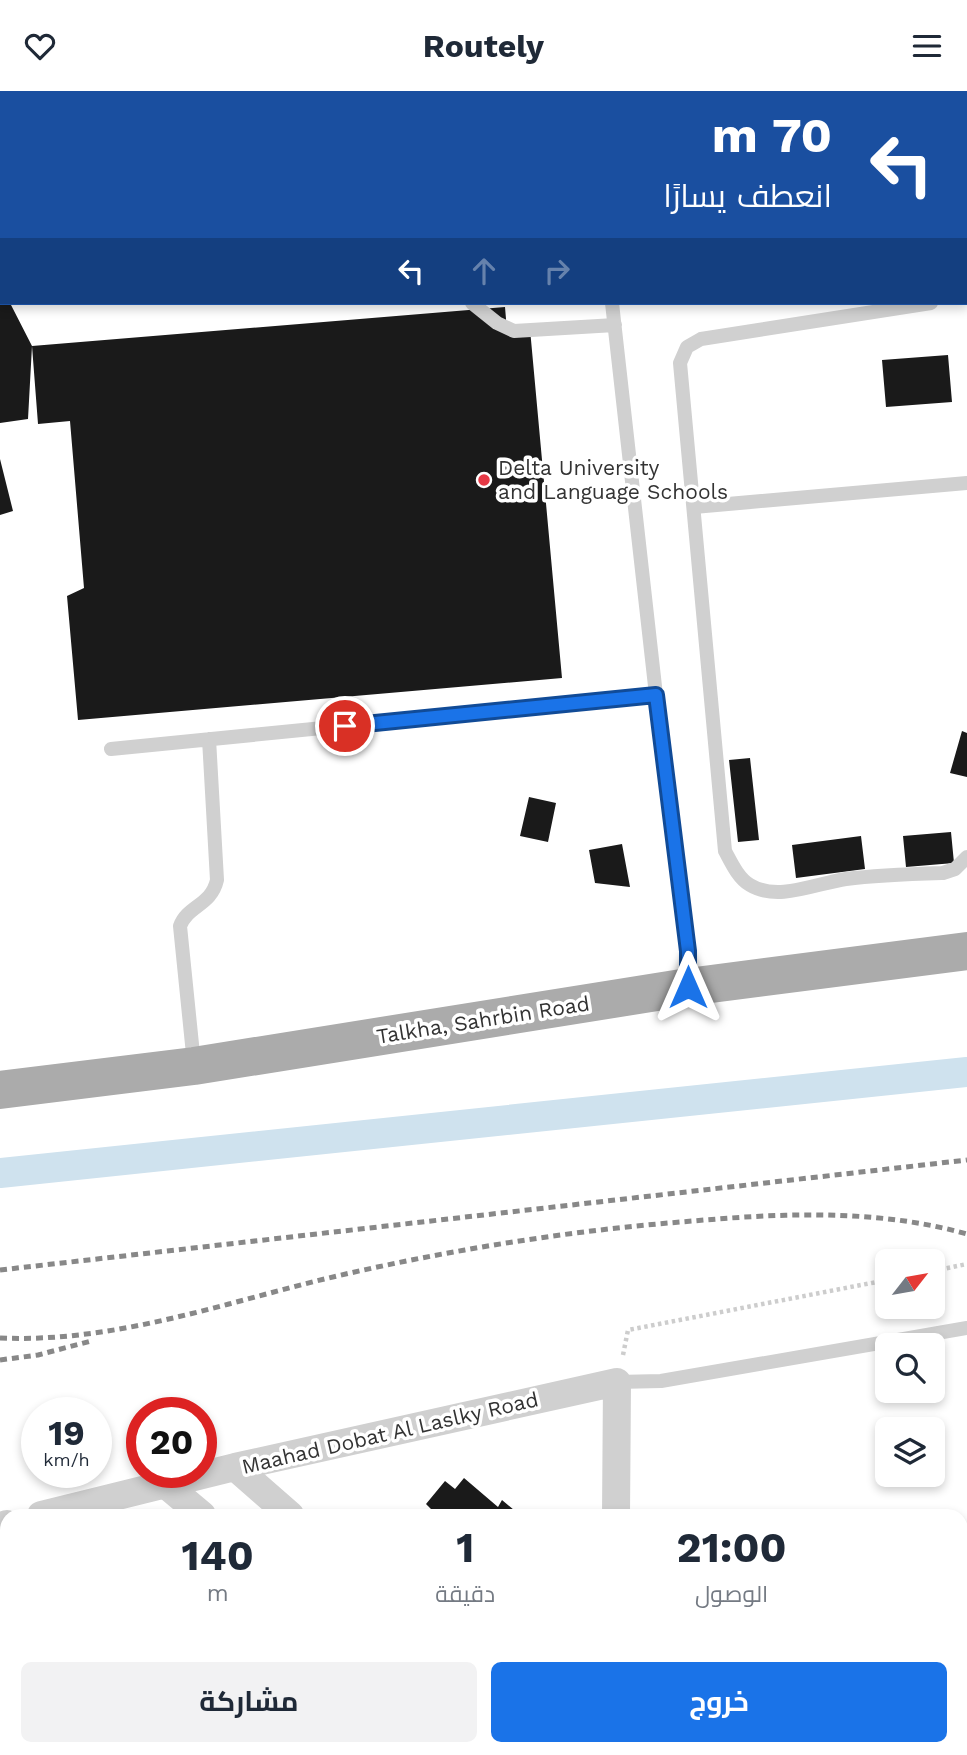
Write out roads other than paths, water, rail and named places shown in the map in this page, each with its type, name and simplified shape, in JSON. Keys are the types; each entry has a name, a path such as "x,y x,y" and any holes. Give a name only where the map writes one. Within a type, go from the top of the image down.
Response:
{"main road":[{"name":"Talkha, Sahrbin Road","path":"0,1090 194,1066 688,987 967,951"}],"street":[{"name":"Maahad Dobat Al Laslky Road","path":"217,1471 617,1382"},
{"path":"617,1382 617,1509"},
{"path":"235,1467 283,1509"},
{"name":"Maahad Dobat Al Laslky Road","path":"65,1509 149,1488"},
{"path":"170,1488 195,1509"}],"lane":[{"path":"474,305 497,323 514,331 615,325"},
{"path":"612,305 688,951 688,987"},
{"path":"918,305 701,339 687,347 680,363 725,851 737,872 750,885 774,891 801,889 845,879 943,873 955,869 967,857"},
{"path":"694,507 967,484"},
{"path":"111,749 656,695"},
{"path":"194,1066 180,926 183,918 210,897 217,880 209,739"},
{"path":"617,1382 661,1381 967,1328"}],"waterway":[{"path":"0,1173 967,1072"}],"railway":[{"path":"0,1270 967,1160"},
{"path":"0,1338 43,1338 128,1327 381,1266 514,1242 648,1225 727,1218 831,1215 899,1220 967,1234"},
{"path":"0,1360 38,1355 91,1341"}],"place":[{"name":"Delta University and Language Schools","path":"484,480"}]}
